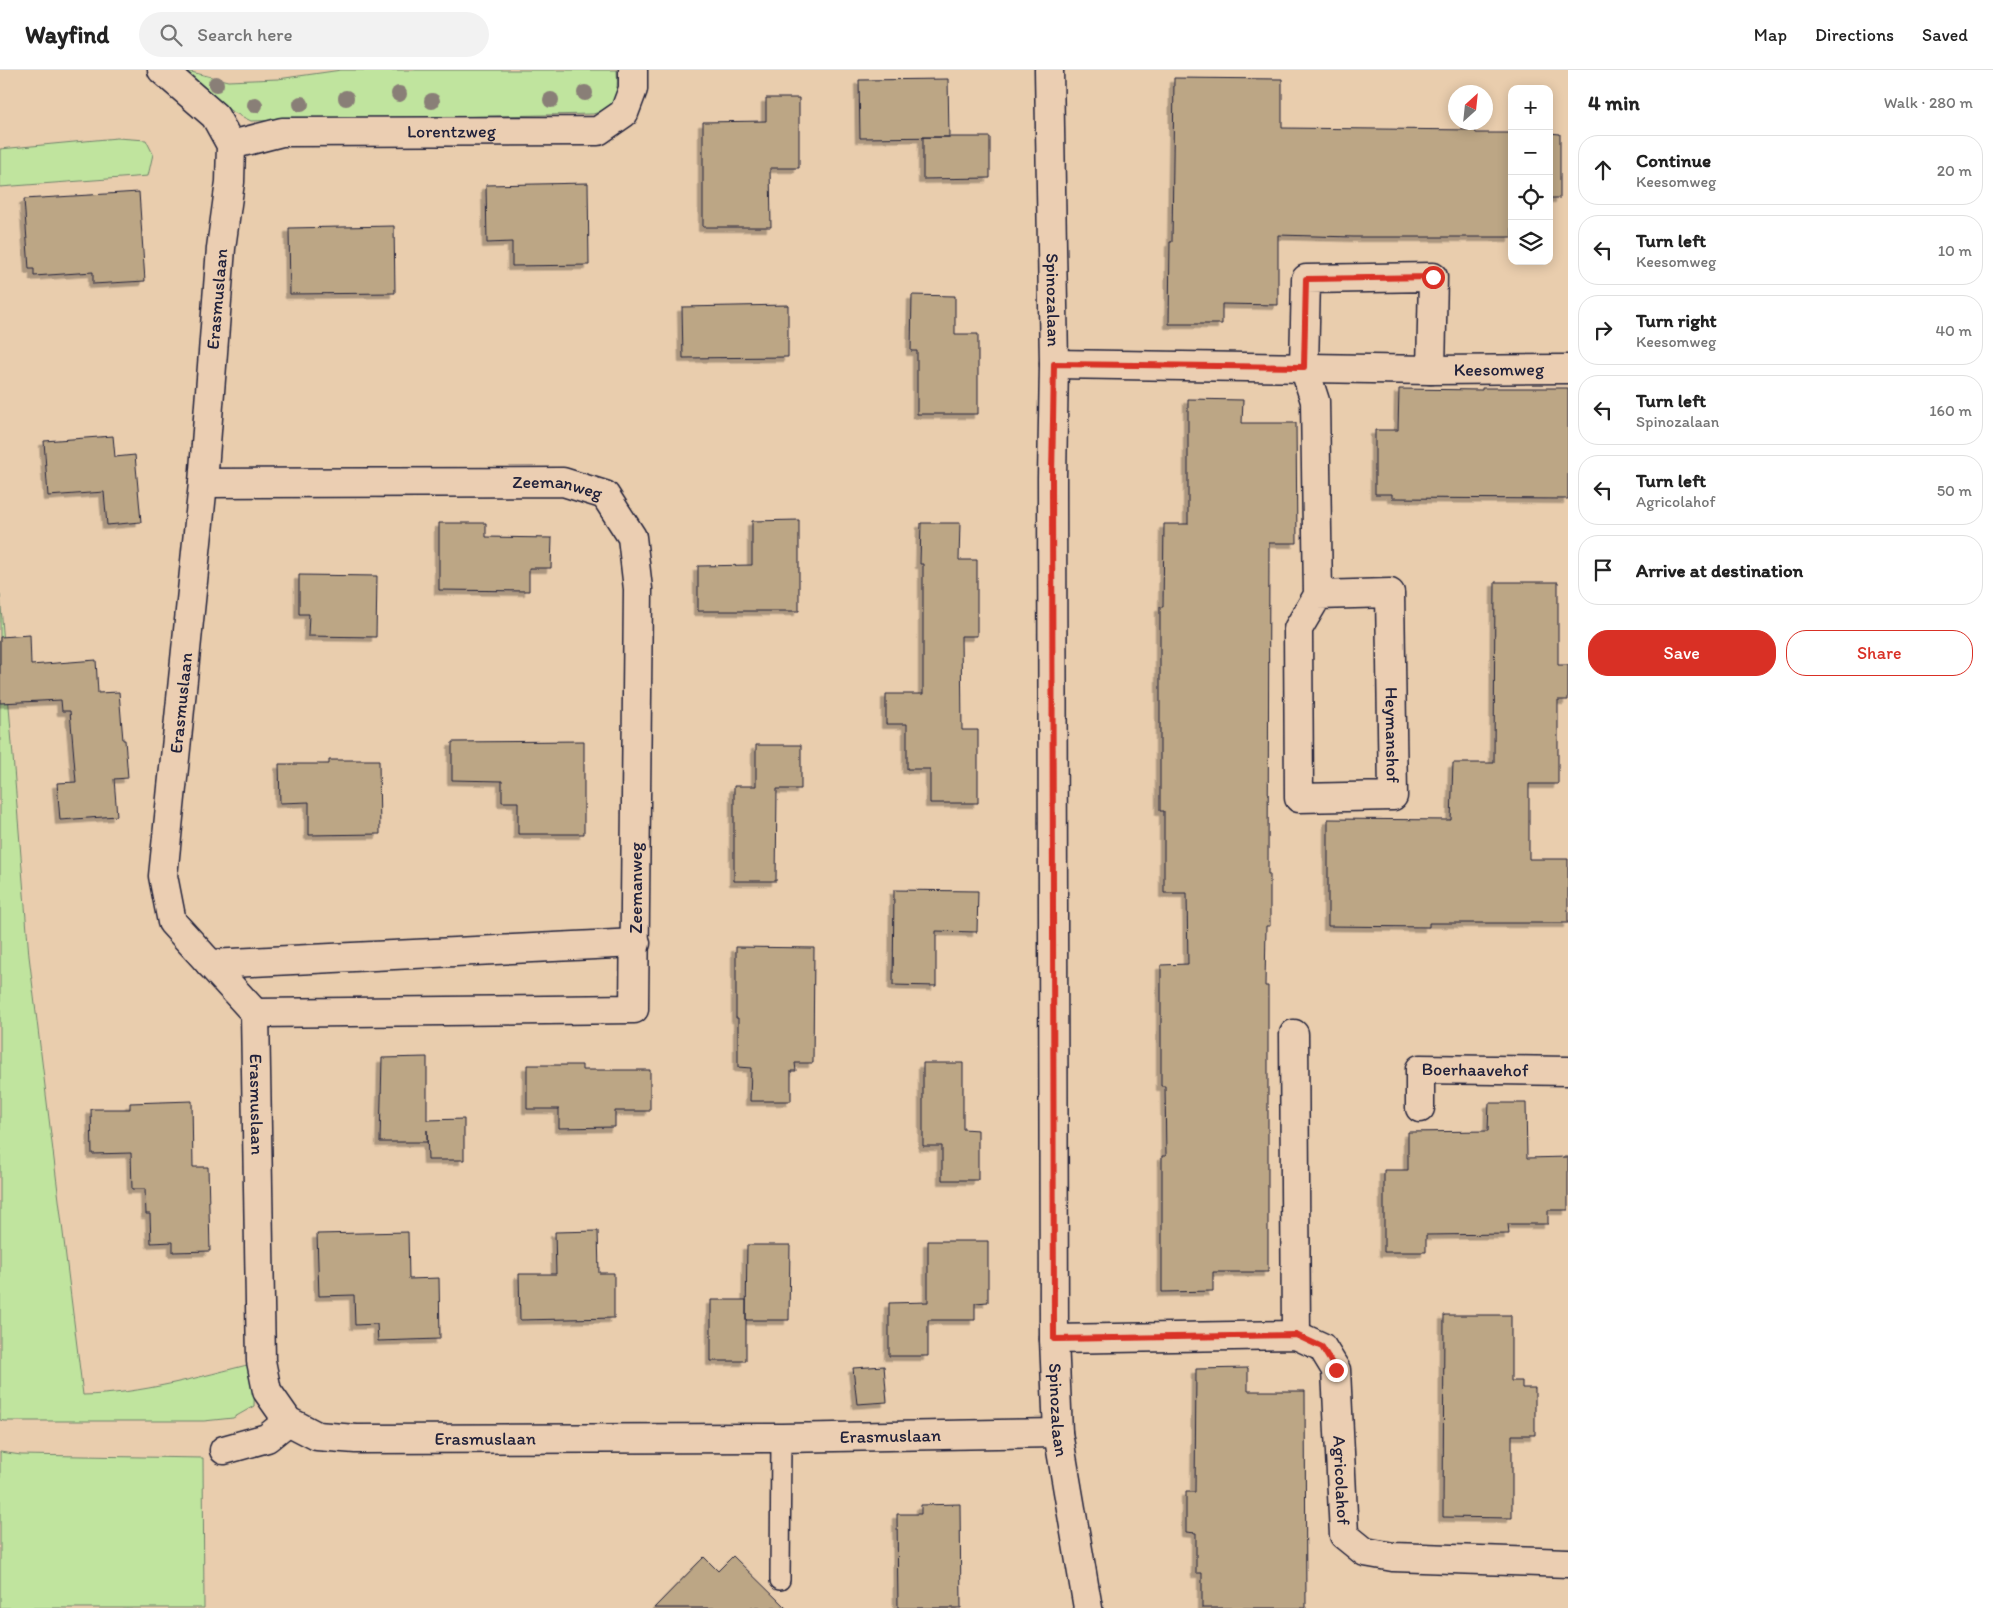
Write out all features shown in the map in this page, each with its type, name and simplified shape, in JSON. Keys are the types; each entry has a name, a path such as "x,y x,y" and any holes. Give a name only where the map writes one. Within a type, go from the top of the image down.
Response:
{"street":[{"name":"Erasmuslaan","path":"162,70 215,116 230,144 230,182 221,248 203,482 163,876 172,922 255,1013 261,1361 267,1391 288,1421 317,1436 356,1439 781,1438 1058,1433"},
{"name":"Lorentzweg","path":"230,144 282,132 598,131 624,113 633,89 633,70"},
{"name":"Spinozalaan","path":"1049,70 1054,364 1052,478 1054,1339 1058,1433 1088,1608"},
{"name":"Keesomweg","path":"1304,367 1306,279 1433,277 1431,370"},
{"name":"Keesomweg","path":"1054,364 1431,370 1568,369"},
{"path":"1304,367 1314,401 1318,595"},
{"name":"Zeemanweg","path":"203,482 563,482 605,495 632,537 638,589 634,1009 255,1013"},
{"name":"Heymanshof","path":"1390,593 1393,796 1299,798 1298,629 1318,595 1390,593"},
{"name":"Zeemanweg","path":"210,964 636,943"},
{"path":"1294,1034 1296,1335"},
{"name":"Boerhaavehof","path":"1420,1108 1420,1069 1568,1071"},
{"name":"Agricolahof","path":"1054,1339 1296,1335 1322,1347 1336,1370 1344,1535 1365,1552 1394,1557 1568,1563"},
{"path":"224,1450 268,1438 288,1421"}],"lane":[{"path":"780,1580 781,1438"}],"green space":[{"path":"341,70 617,70 617,85 615,98 612,103 593,114 251,121 231,111 187,71 228,81 278,79"},
{"path":"117,138 146,140 153,154 148,176 0,187 0,149"},
{"path":"0,594 29,956 83,1395 126,1392 148,1388 255,1363 254,1406 233,1418 204,1421 0,1420"},
{"path":"0,1452 21,1455 203,1458 204,1608 0,1608"}],"building":[{"path":"1174,78 1282,79 1282,128 1475,130 1476,133 1508,133 1508,237 1278,235 1278,305 1222,304 1222,324 1169,324 1170,242 1172,242"},
{"path":"948,79 949,137 860,138 859,80"},
{"path":"766,98 799,98 799,168 770,168 771,227 703,227 703,122 766,121"},
{"path":"1553,133 1560,134 1560,198 1553,198"},
{"path":"923,137 990,137 990,178 923,179"},
{"path":"588,183 589,265 512,266 512,242 487,243 486,185"},
{"path":"139,192 145,281 93,284 93,272 34,276 34,269 29,269 24,199"},
{"path":"394,226 395,293 290,294 289,228"},
{"path":"912,295 955,296 955,334 978,334 978,414 917,414 917,351 911,351"},
{"path":"788,305 788,357 683,358 682,307"},
{"path":"1482,388 1568,388 1568,499 1392,498 1392,494 1375,494 1375,430 1398,430 1399,389 1482,390"},
{"path":"1188,399 1243,400 1242,423 1296,423 1297,543 1269,543 1268,874 1270,874 1270,926 1266,926 1265,986 1268,986 1268,1272 1213,1272 1213,1291 1162,1292 1162,1156 1166,1156 1165,1086 1161,1086 1161,965 1188,964 1187,893 1164,893 1164,811 1160,811 1160,607 1163,607 1164,524 1188,524"},
{"path":"113,436 115,457 135,455 141,522 107,525 104,492 48,496 44,441"},
{"path":"799,520 799,611 698,611 698,566 752,565 752,521"},
{"path":"439,523 486,523 486,537 552,538 551,568 529,568 529,591 439,590"},
{"path":"921,523 960,523 959,560 977,560 977,636 961,636 962,730 978,730 978,803 930,803 930,769 907,769 907,724 886,724 886,694 923,694 923,564 920,564"},
{"path":"299,575 377,576 376,637 308,636 309,614 299,614"},
{"path":"1495,582 1558,582 1558,665 1568,665 1568,700 1558,700 1558,784 1529,784 1529,859 1568,859 1568,923 1429,923 1429,927 1328,926 1328,819 1451,820 1453,763 1494,763"},
{"path":"30,635 31,665 96,660 98,693 119,692 128,778 114,779 117,816 60,820 57,783 76,782 70,711 62,711 61,700 0,703 0,637"},
{"path":"584,741 584,834 518,834 518,802 502,802 502,781 452,780 452,742"},
{"path":"756,745 801,745 801,789 777,789 776,881 734,881 734,786 756,786"},
{"path":"329,760 379,760 380,834 309,835 309,802 280,803 279,764 329,764"},
{"path":"894,890 978,891 977,932 936,931 936,986 893,985"},
{"path":"736,947 814,948 813,1063 795,1063 796,1071 791,1071 791,1101 750,1101 751,1068 738,1067"},
{"path":"427,1057 427,1120 464,1119 464,1160 428,1160 427,1130 427,1142 380,1142 382,1058"},
{"path":"923,1063 963,1063 963,1129 978,1130 978,1180 942,1180 942,1146 923,1146"},
{"path":"527,1065 582,1065 582,1070 650,1070 650,1111 615,1111 615,1127 559,1128 559,1109 527,1109"},
{"path":"192,1101 193,1167 208,1167 210,1251 173,1252 173,1242 151,1243 150,1214 146,1214 145,1189 132,1189 131,1153 92,1154 91,1109 130,1109 130,1103"},
{"path":"1489,1103 1526,1103 1527,1158 1568,1157 1568,1210 1548,1210 1548,1224 1508,1224 1509,1234 1426,1235 1426,1252 1384,1252 1384,1170 1408,1170 1408,1132 1488,1131"},
{"path":"598,1231 599,1273 614,1273 614,1318 520,1320 519,1274 556,1274 555,1232"},
{"path":"408,1232 409,1279 439,1278 440,1339 378,1341 377,1324 355,1325 354,1295 319,1296 317,1234"},
{"path":"928,1241 988,1241 988,1302 975,1303 975,1320 928,1320 928,1356 889,1356 889,1303 928,1302"},
{"path":"747,1245 790,1245 789,1320 746,1320"},
{"path":"711,1300 746,1300 746,1361 711,1361"},
{"path":"1444,1315 1511,1315 1511,1381 1522,1381 1522,1388 1535,1388 1535,1435 1512,1435 1512,1518 1443,1517"},
{"path":"884,1366 887,1402 857,1404 853,1368"},
{"path":"1248,1368 1248,1391 1305,1391 1306,1608 1202,1608 1202,1573 1196,1573 1196,1533 1186,1532 1186,1492 1195,1492 1196,1369"},
{"path":"960,1504 961,1608 898,1608 897,1514 921,1514 921,1505"},
{"path":"733,1556 786,1608 654,1608 704,1557 718,1571"}],"route":[{"path":"1336,1370 1322,1347 1296,1335 1054,1339 1052,478 1054,364 1304,367 1306,279 1433,277"}]}
